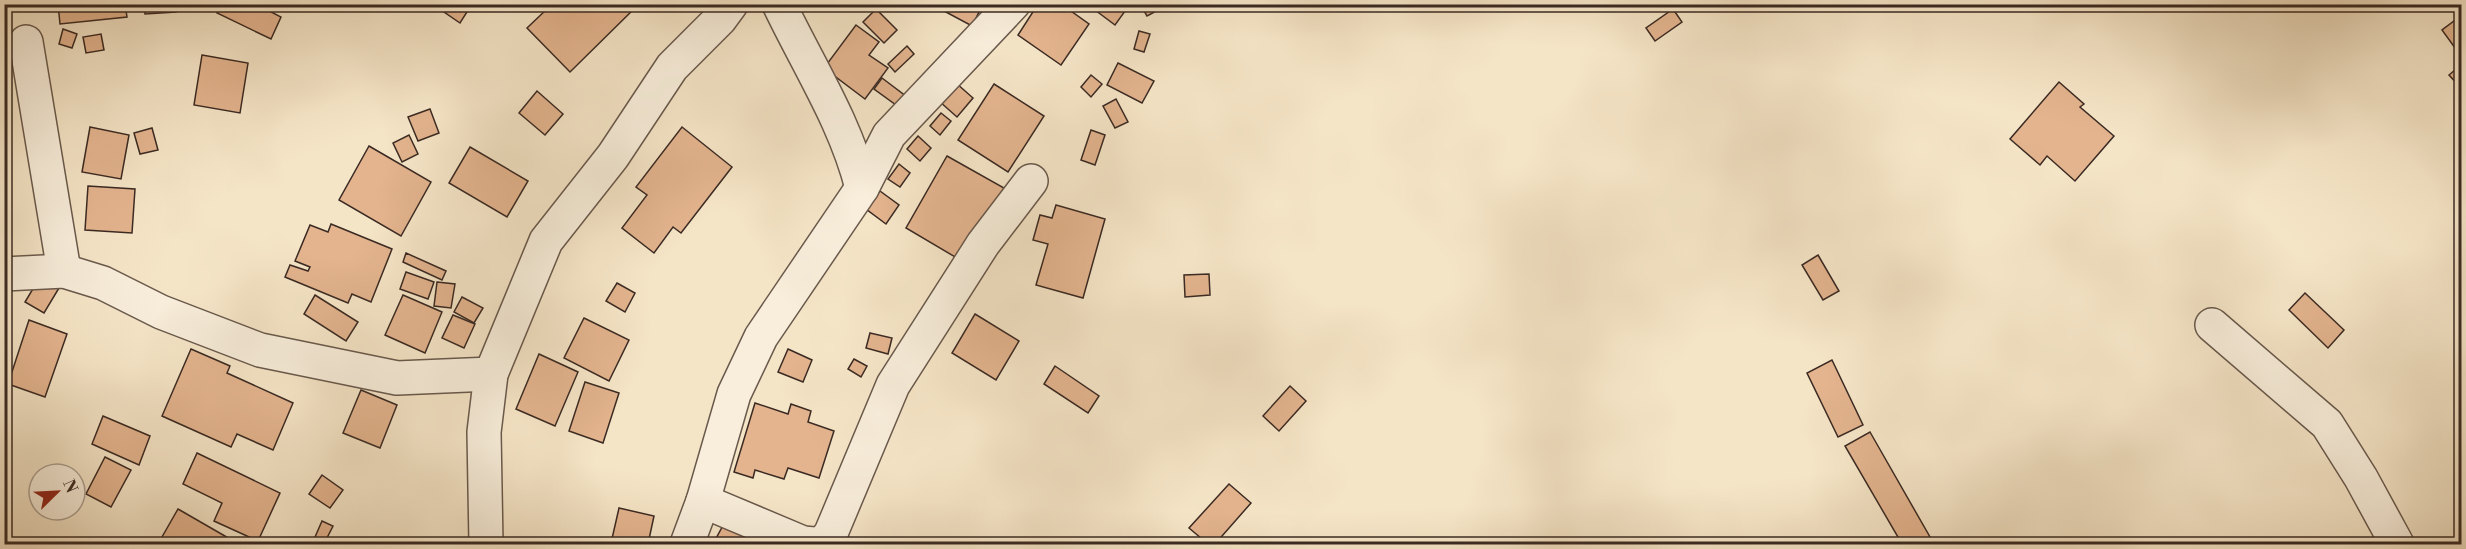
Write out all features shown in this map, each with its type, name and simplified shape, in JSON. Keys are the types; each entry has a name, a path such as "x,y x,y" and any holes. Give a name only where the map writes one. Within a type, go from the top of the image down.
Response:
{"street":[{"path":"486,544 484,432 491,374 546,242 613,156 672,68 720,19 730,4"},
{"path":"779,4 842,128 855,159 862,188"},
{"path":"687,544 703,501 734,394 761,337 862,188 889,135 1013,4"},
{"path":"26,42 64,271"},
{"path":"823,544 831,533 893,385 983,244 1031,182"},
{"path":"4,274 64,271 103,283 161,312 260,350 397,378 491,374"},
{"path":"2212,325 2327,424 2361,478 2397,544"},
{"path":"703,501 802,543 814,544"}],"building":[{"path":"58,4 125,4 127,17 60,24"},
{"path":"144,4 176,4 176,12 145,14"},
{"path":"222,4 256,4 281,17 271,39 217,13"},
{"path":"449,4 472,4 460,23 444,12"},
{"path":"543,4 639,4 570,72 527,28 547,9"},
{"path":"931,4 983,4 972,26"},
{"path":"1038,4 1061,4 1089,24 1061,65 1018,35"},
{"path":"1087,4 1124,4 1128,7 1115,25"},
{"path":"1140,4 1162,4 1164,7 1147,16"},
{"path":"876,9 897,30 884,43 863,22"},
{"path":"1673,9 1682,22 1655,41 1646,28"},
{"path":"2462,15 2462,50 2458,52 2442,30"},
{"path":"856,25 879,42 869,55 888,68 865,99 824,68"},
{"path":"63,29 77,34 72,48 59,44"},
{"path":"1139,31 1150,34 1144,52 1134,49"},
{"path":"101,34 104,50 86,53 83,37"},
{"path":"907,46 914,54 895,72 888,64"},
{"path":"202,55 248,63 240,113 194,105"},
{"path":"1118,63 1154,81 1142,103 1107,85"},
{"path":"2462,64 2462,89 2449,75"},
{"path":"1091,75 1102,84 1091,97 1081,87"},
{"path":"882,78 911,100 903,110 874,89"},
{"path":"2059,82 2084,104 2080,107 2114,136 2075,181 2047,156 2040,165 2010,139"},
{"path":"956,83 973,98 957,117 939,101"},
{"path":"994,84 1044,116 1008,172 958,140"},
{"path":"537,91 563,114 545,135 519,113"},
{"path":"1116,99 1128,122 1115,128 1103,106"},
{"path":"430,109 439,133 418,141 408,117"},
{"path":"941,113 951,121 940,135 930,126"},
{"path":"90,127 129,135 121,179 82,172"},
{"path":"682,127 732,167 681,233 673,227 654,253 622,228 647,195 636,187"},
{"path":"152,128 158,150 140,154 134,133"},
{"path":"1091,130 1105,135 1095,165 1081,160"},
{"path":"409,135 418,154 402,162 393,143"},
{"path":"918,136 931,148 920,161 907,149"},
{"path":"369,146 431,182 401,236 339,200"},
{"path":"470,147 528,181 507,217 449,183"},
{"path":"947,156 1004,188 962,261 906,228"},
{"path":"899,164 910,173 900,187 888,179"},
{"path":"88,186 135,189 132,233 85,230"},
{"path":"880,191 899,205 886,224 866,209"},
{"path":"1056,205 1105,219 1083,298 1036,285 1048,244 1033,240 1040,215 1052,218"},
{"path":"331,224 392,249 371,302 352,294 348,303 285,277 290,265 308,271 310,267 295,261 310,225 328,232"},
{"path":"406,253 446,271 442,280 403,262"},
{"path":"1818,255 1839,291 1823,300 1802,265"},
{"path":"406,272 434,282 428,299 400,289"},
{"path":"1209,274 1210,295 1185,297 1184,275"},
{"path":"40,277 59,288 44,313 25,302"},
{"path":"437,282 455,284 451,308 434,306"},
{"path":"617,283 635,293 625,312 606,301"},
{"path":"2305,293 2344,330 2328,348 2289,310"},
{"path":"315,295 358,322 346,341 304,314"},
{"path":"403,295 442,312 425,353 385,335"},
{"path":"462,297 483,308 474,323 454,312"},
{"path":"975,314 1019,341 996,380 952,353"},
{"path":"453,315 475,324 464,348 442,338"},
{"path":"584,318 629,340 609,381 564,358"},
{"path":"29,320 67,334 45,397 8,384"},
{"path":"870,333 892,338 888,354 866,348"},
{"path":"191,349 230,366 227,373 293,403 273,450 237,434 231,447 162,416"},
{"path":"788,349 812,360 803,382 778,372"},
{"path":"539,354 578,372 555,426 516,409"},
{"path":"854,359 867,366 861,377 848,369"},
{"path":"1832,360 1863,425 1838,437 1807,373"},
{"path":"1055,366 1099,396 1088,413 1044,384"},
{"path":"585,382 619,393 603,443 569,431"},
{"path":"1290,386 1306,401 1279,431 1263,416"},
{"path":"361,390 397,405 380,448 343,433"},
{"path":"755,403 788,414 791,404 811,411 808,422 834,431 819,478 788,468 784,479 755,470 753,478 734,472"},
{"path":"103,416 150,436 139,465 92,444"},
{"path":"1870,432 1930,537 1917,544 1902,544 1845,446"},
{"path":"197,453 280,493 258,541 214,521 222,503 183,484"},
{"path":"105,457 131,470 111,507 87,495"},
{"path":"322,475 343,490 330,508 309,494"},
{"path":"1229,484 1251,503 1215,544 1208,544 1189,528"},
{"path":"619,508 654,516 648,544 611,543"},
{"path":"178,509 237,543 158,544"},
{"path":"727,518 776,544 713,544"},
{"path":"322,521 333,526 327,538 339,544 312,544"}]}
